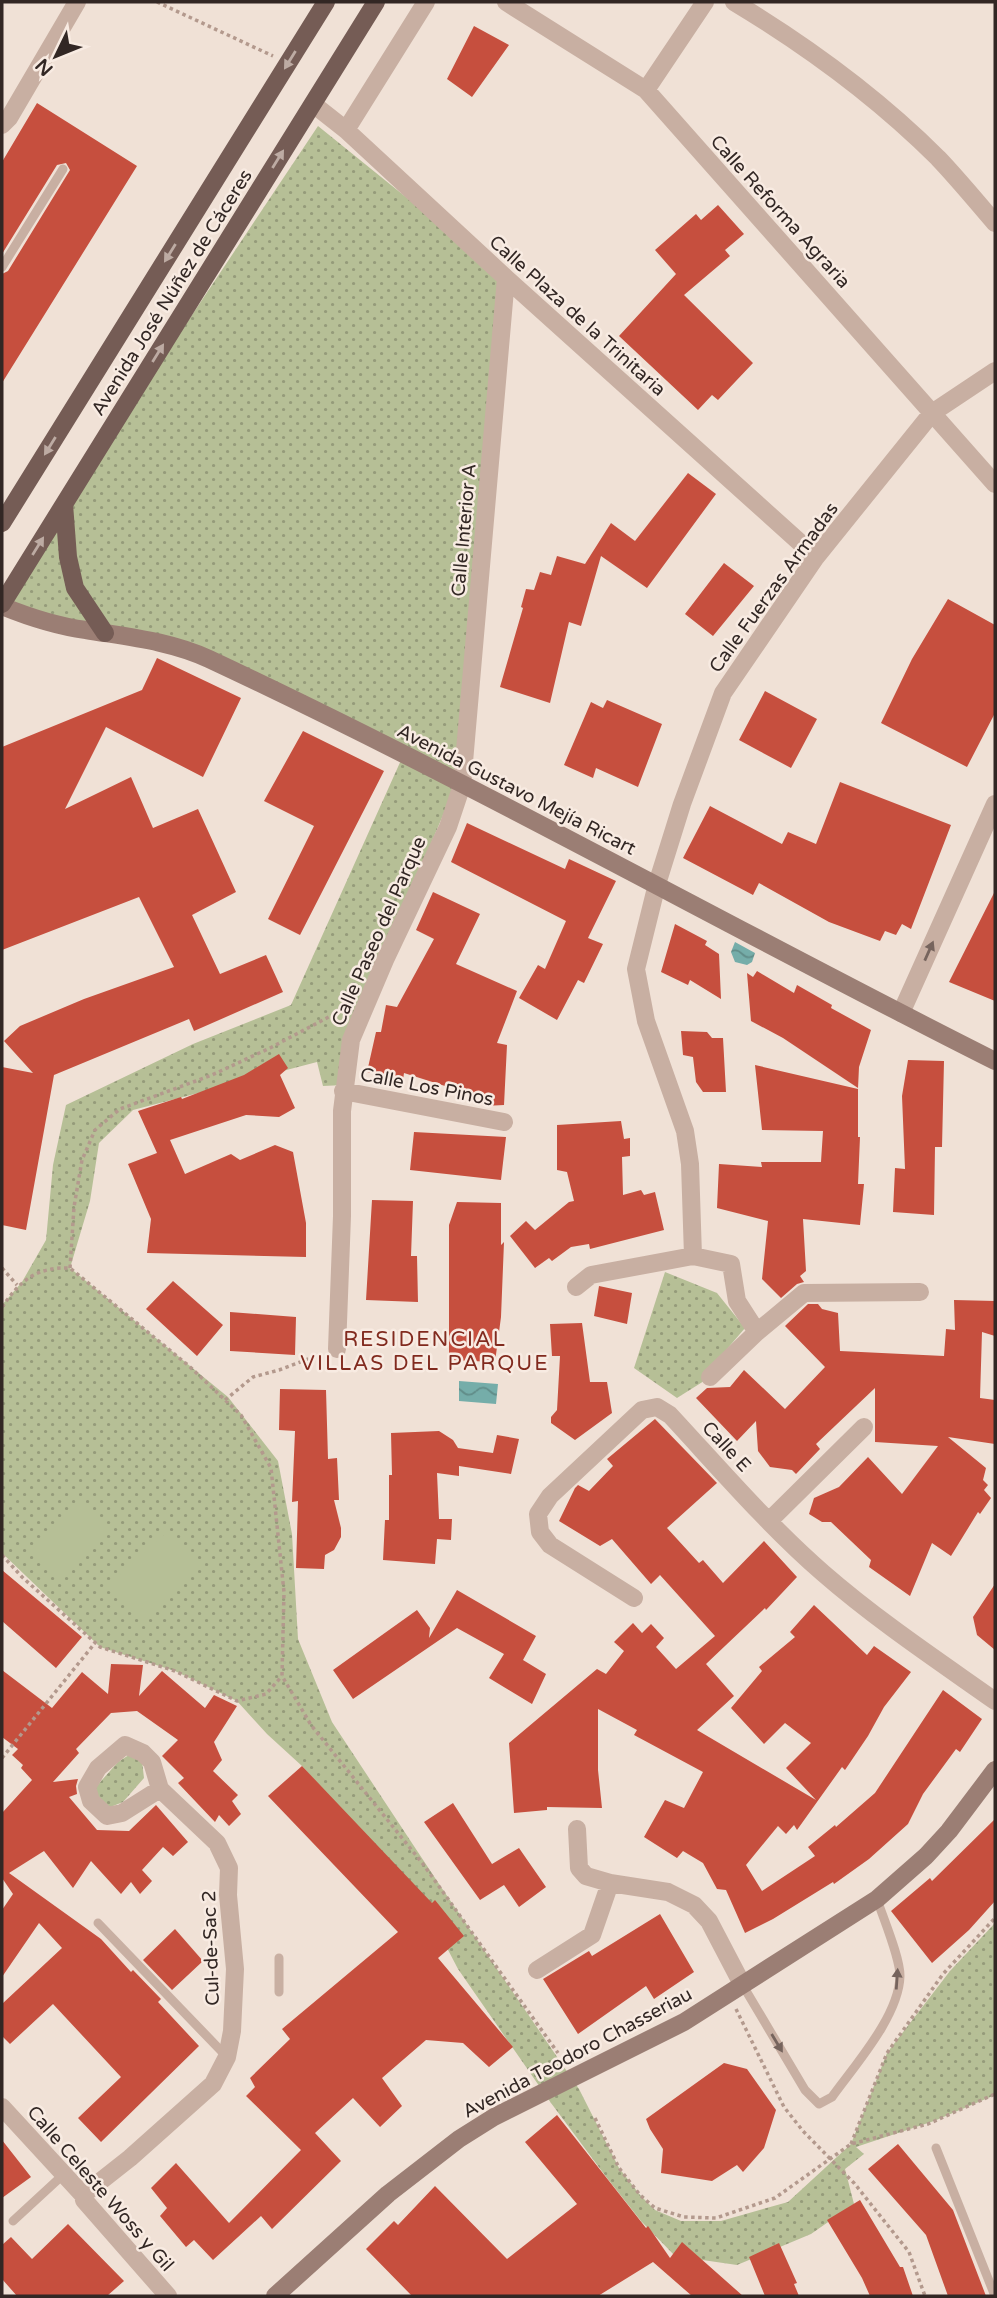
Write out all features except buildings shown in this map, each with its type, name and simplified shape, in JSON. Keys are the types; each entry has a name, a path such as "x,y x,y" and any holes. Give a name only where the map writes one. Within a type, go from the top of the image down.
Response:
{"main road":[{"name":"Avenida José Núñez de Cáceres","path":"2,523 326,2"},
{"name":"Avenida José Núñez de Cáceres","path":"2,605 376,2"},
{"path":"64,503 68,557 75,588 105,633"}],"street":[{"path":"2,125 9,118 77,2"},
{"path":"346,130 426,2"},
{"name":"Calle Reforma Agraria","path":"506,2 646,90 995,484"},
{"path":"646,90 705,2"},
{"path":"734,2 810,52 906,128 940,160 995,223"},
{"name":"Calle Plaza de la Trinitaria","path":"313,104 346,130 816,558"},
{"name":"Calle Interior A","path":"460,783 506,278"},
{"name":"Calle Fuerzas Armadas","path":"693,1256 690,1164 685,1131 646,1021 636,968 657,884 682,804 723,693 816,558 932,413 995,371"},
{"name":"Avenida Gustavo Mejía Ricart","path":"2,605 31,618 163,643 209,659 460,783 995,1061"},
{"path":"361,1002 460,783"},
{"name":"Calle Paseo del Parque","path":"337,1349 343,1091 351,1040 385,960 448,827 460,783"},
{"path":"901,1013 995,804"},
{"name":"Calle Los Pinos","path":"343,1091 505,1122"},
{"path":"576,1287 591,1275 693,1256 731,1264 737,1301 757,1332"},
{"path":"710,1377 757,1332 804,1293 920,1292"},
{"name":"Calle E","path":"634,1598 550,1545 540,1532 538,1514 550,1496 642,1409 657,1407 670,1415 769,1521 823,1573 922,1650 995,1700"},
{"path":"769,1521 864,1427"},
{"name":"Avenida Teodoro Chasseriau","path":"275,2296 388,2194 459,2138 494,2117 684,2022 877,1899 942,1839 995,1770"},
{"name":"Cul-de-Sac 2","path":"83,2195 130,2158 213,2084 227,2057 232,2031 235,1969 228,1895 229,1868 218,1843 160,1789"},
{"path":"577,1829 579,1868 586,1877 668,1892 694,1905 709,1921 735,1989"},
{"path":"537,1970 592,1935 610,1883"},
{"name":"Calle Celeste Woss y Gil","path":"2,2107 83,2195 84,2200 168,2296"}],"lane":[{"path":"2,267 63,169"},
{"path":"735,1989 805,2090 820,2104 832,2097 893,2007 900,1975 877,1899"},
{"path":"97,1923 227,2057"},
{"path":"279,1958 279,1992"},
{"path":"936,2148 995,2296"},
{"path":"13,2221 64,2174"}],"path":[{"path":"158,2 288,63"},
{"path":"70,1268 74,1207 82,1160 94,1130 120,1110 212,1075 361,1002"},
{"path":"2,1268 17,1285"},
{"path":"2,1307 17,1285 39,1272 70,1268 188,1366 241,1415 271,1468 284,1592 282,1676 311,1725 424,1864 558,2053"},
{"path":"225,1400 253,1377 337,1349"},
{"path":"2,1555 22,1577 100,1647 175,1671 237,1701 266,1694 282,1676"},
{"path":"2,1758 94,1643"},
{"path":"851,2144 887,2053 943,1974 995,1918"},
{"path":"735,1989 784,2107 853,2183 909,2252 925,2296"},
{"path":"595,2118 620,2168 639,2195 655,2208 684,2217 716,2218 775,2199 851,2144 928,2124 995,2094"}],"green space":[{"path":"318,126 506,278 457,782 346,1045 344,1085 323,1086 317,1062 133,1110 99,1143 90,1201 70,1268 228,1397 278,1461 292,1534 298,1639 332,1722 579,2089 619,2168 655,2210 681,2221 721,2221 788,2202 851,2144 887,2053 950,1971 995,1923 995,2095 934,2121 856,2147 864,2154 845,2169 854,2204 811,2234 737,2265 675,2256 641,2221 551,2103 458,1969 423,1902 302,1766 267,1734 237,1701 175,1671 100,1647 2,1553 2,1305 22,1282 46,1240 53,1165 66,1105 193,1044 291,1005 402,758 209,659 7,608 32,555"},
{"path":"665,1272 717,1293 745,1328 709,1370 704,1381 677,1398 634,1368"},
{"path":"83,1501 111,1531 61,1581 32,1550"},
{"path":"169,1530 201,1566 141,1621 108,1586"},
{"path":"132,1753 142,1761 144,1778 123,1802 108,1808 99,1804 94,1789 118,1762"}],"water":[{"path":"735,942 755,953 752,962 747,965 735,962 731,952"},
{"path":"459,1381 498,1384 496,1404 459,1401"}],"district":[{"name":"RESIDENCIAL VILLAS DEL PARQUE","path":"425,1351"}]}
